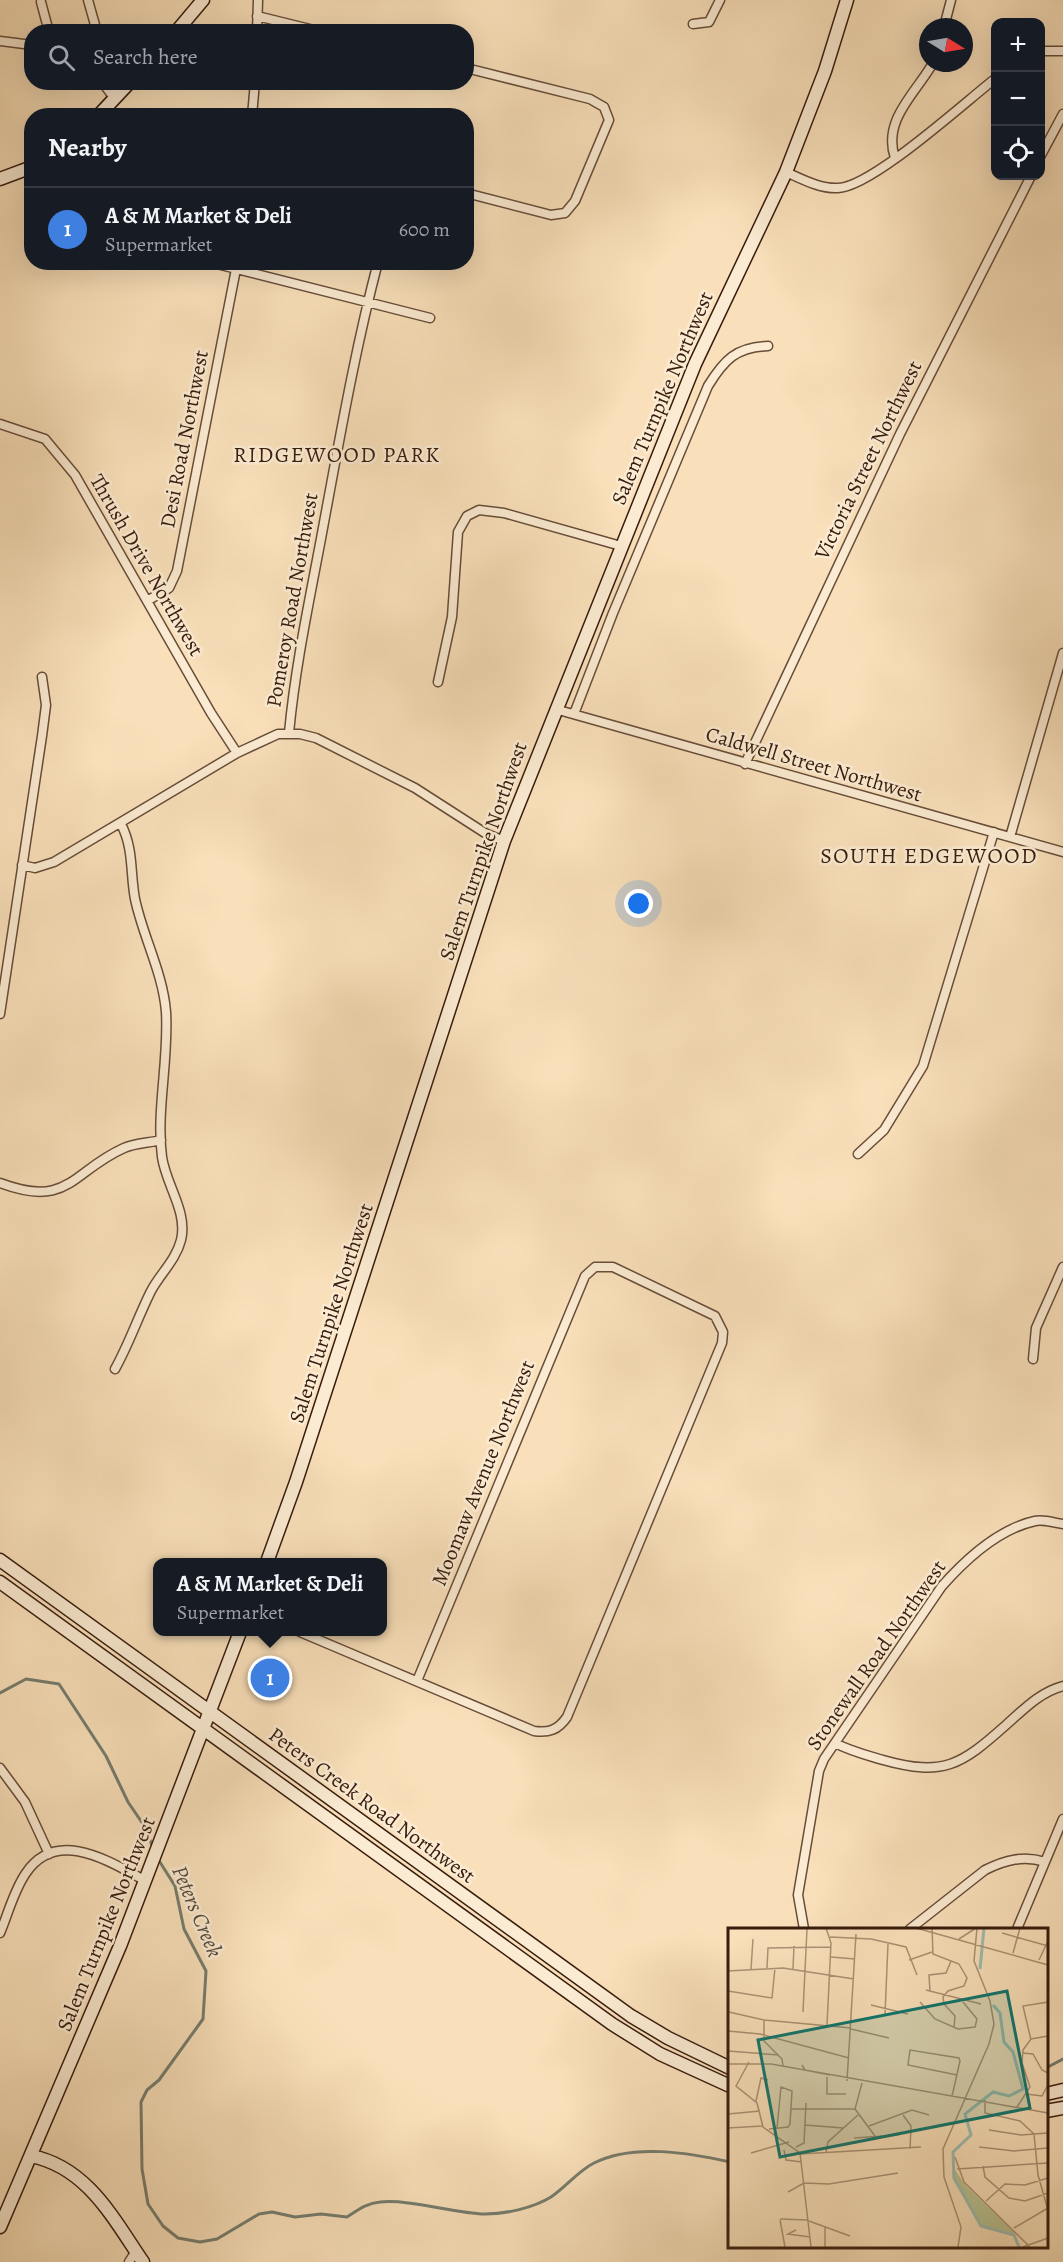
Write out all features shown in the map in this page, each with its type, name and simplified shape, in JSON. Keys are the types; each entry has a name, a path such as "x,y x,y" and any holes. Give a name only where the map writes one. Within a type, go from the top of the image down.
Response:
{"street":[{"path":"88,0 94,24"},
{"path":"182,24 202,0"},
{"path":"257,24 258,0"},
{"path":"693,24 709,21 720,0"},
{"name":"Salem Turnpike Northwest","path":"269,1558 300,1471 504,841 706,337 786,172 825,71 847,0"},
{"path":"946,18 951,0"},
{"path":"41,2 47,24"},
{"path":"257,16 290,24"},
{"path":"0,41 24,44"},
{"path":"1045,51 1063,51"},
{"path":"474,70 599,103 604,107 609,120 597,154 575,201 570,208 558,215 474,196"},
{"path":"895,158 891,137 898,116 927,72"},
{"path":"786,172 815,184 840,188 857,184 895,158 991,82"},
{"path":"108,90 115,99"},
{"path":"113,90 115,99"},
{"path":"106,108 123,90"},
{"path":"253,108 254,90"},
{"path":"1045,149 1063,114"},
{"path":"0,179 24,170"},
{"name":"Victoria Street Northwest","path":"745,764 900,434 1029,180"},
{"name":"Desi Road Northwest","path":"147,601 169,588 177,571 236,270"},
{"path":"240,270 430,318"},
{"name":"Pomeroy Road Northwest","path":"288,732 294,678 376,270"},
{"path":"574,714 613,613 708,386 720,367 732,356 746,350 768,346"},
{"name":"Thrush Drive Northwest","path":"0,424 34,433 52,445 75,475 211,713 237,753"},
{"path":"438,682 452,617 458,532 466,516 479,510 504,513 621,546"},
{"path":"1010,837 1063,653"},
{"path":"0,1014 45,716 42,677"},
{"name":"Caldwell Street Northwest","path":"555,709 1063,852"},
{"path":"22,865 43,867 121,824 237,753 267,737 288,732 316,738 415,788 485,833 504,841"},
{"path":"115,1369 135,1332 150,1294 170,1264 181,1240 181,1220 164,1171 161,1140 166,1061 163,991 140,923 133,885 131,846 121,824"},
{"path":"858,1154 884,1130 923,1066 994,832"},
{"path":"0,1183 28,1191 58,1190 80,1179 126,1147 161,1140"},
{"name":"Moomaw Avenue Northwest","path":"607,1265 715,1316 720,1323 723,1340 567,1718 553,1731 534,1731 417,1681 583,1280 595,1267 607,1265"},
{"path":"1033,1359 1036,1328 1063,1267"},
{"name":"Stonewall Road Northwest","path":"804,1928 798,1895 810,1811 819,1770 835,1743 919,1624 942,1586 961,1564 1002,1536 1034,1521 1063,1524"},
{"name":"Peters Creek Road Northwest","path":"0,1560 631,2016 668,2038 728,2067"},
{"name":"Peters Creek Road Northwest","path":"0,1582 612,2024 660,2054 728,2085"},
{"name":"Salem Turnpike Northwest","path":"0,2228 147,1878 238,1636"},
{"path":"310,1636 417,1681"},
{"path":"835,1743 856,1753 908,1767 948,1765 971,1755 1038,1698 1063,1686"},
{"path":"0,1768 24,1802 49,1854"},
{"path":"1017,1928 1063,1819"},
{"path":"0,1933 27,1872 49,1854 61,1850 84,1851 147,1878"},
{"path":"911,1928 962,1887 996,1864 1025,1858 1045,1862"},
{"path":"1048,2094 1063,2090"},
{"path":"1048,2111 1063,2108"},
{"path":"31,2156 55,2163 81,2179 104,2204 136,2258"}],"waterway":[{"name":"Peters Creek","path":"0,1693 26,1679 59,1684 106,1756 128,1802 145,1827 153,1848"},
{"name":"Peters Creek","path":"158,1859 175,1886 184,1929 206,1971 203,2019 159,2080 147,2090 141,2102 142,2169 148,2204 163,2226 178,2238 200,2242 217,2239 259,2214 272,2212 295,2217 321,2214 347,2217 367,2205 380,2202 405,2202 485,2214 510,2212 551,2197 594,2163 626,2153 680,2153 728,2162"},
{"name":"Peters Creek","path":"1048,2067 1063,2059"}],"place":[{"name":"A & M Market & Deli","path":"270,1678"}],"district":[{"name":"RIDGEWOOD PARK","path":"337,454"},
{"name":"SOUTH EDGEWOOD","path":"929,855"}]}
